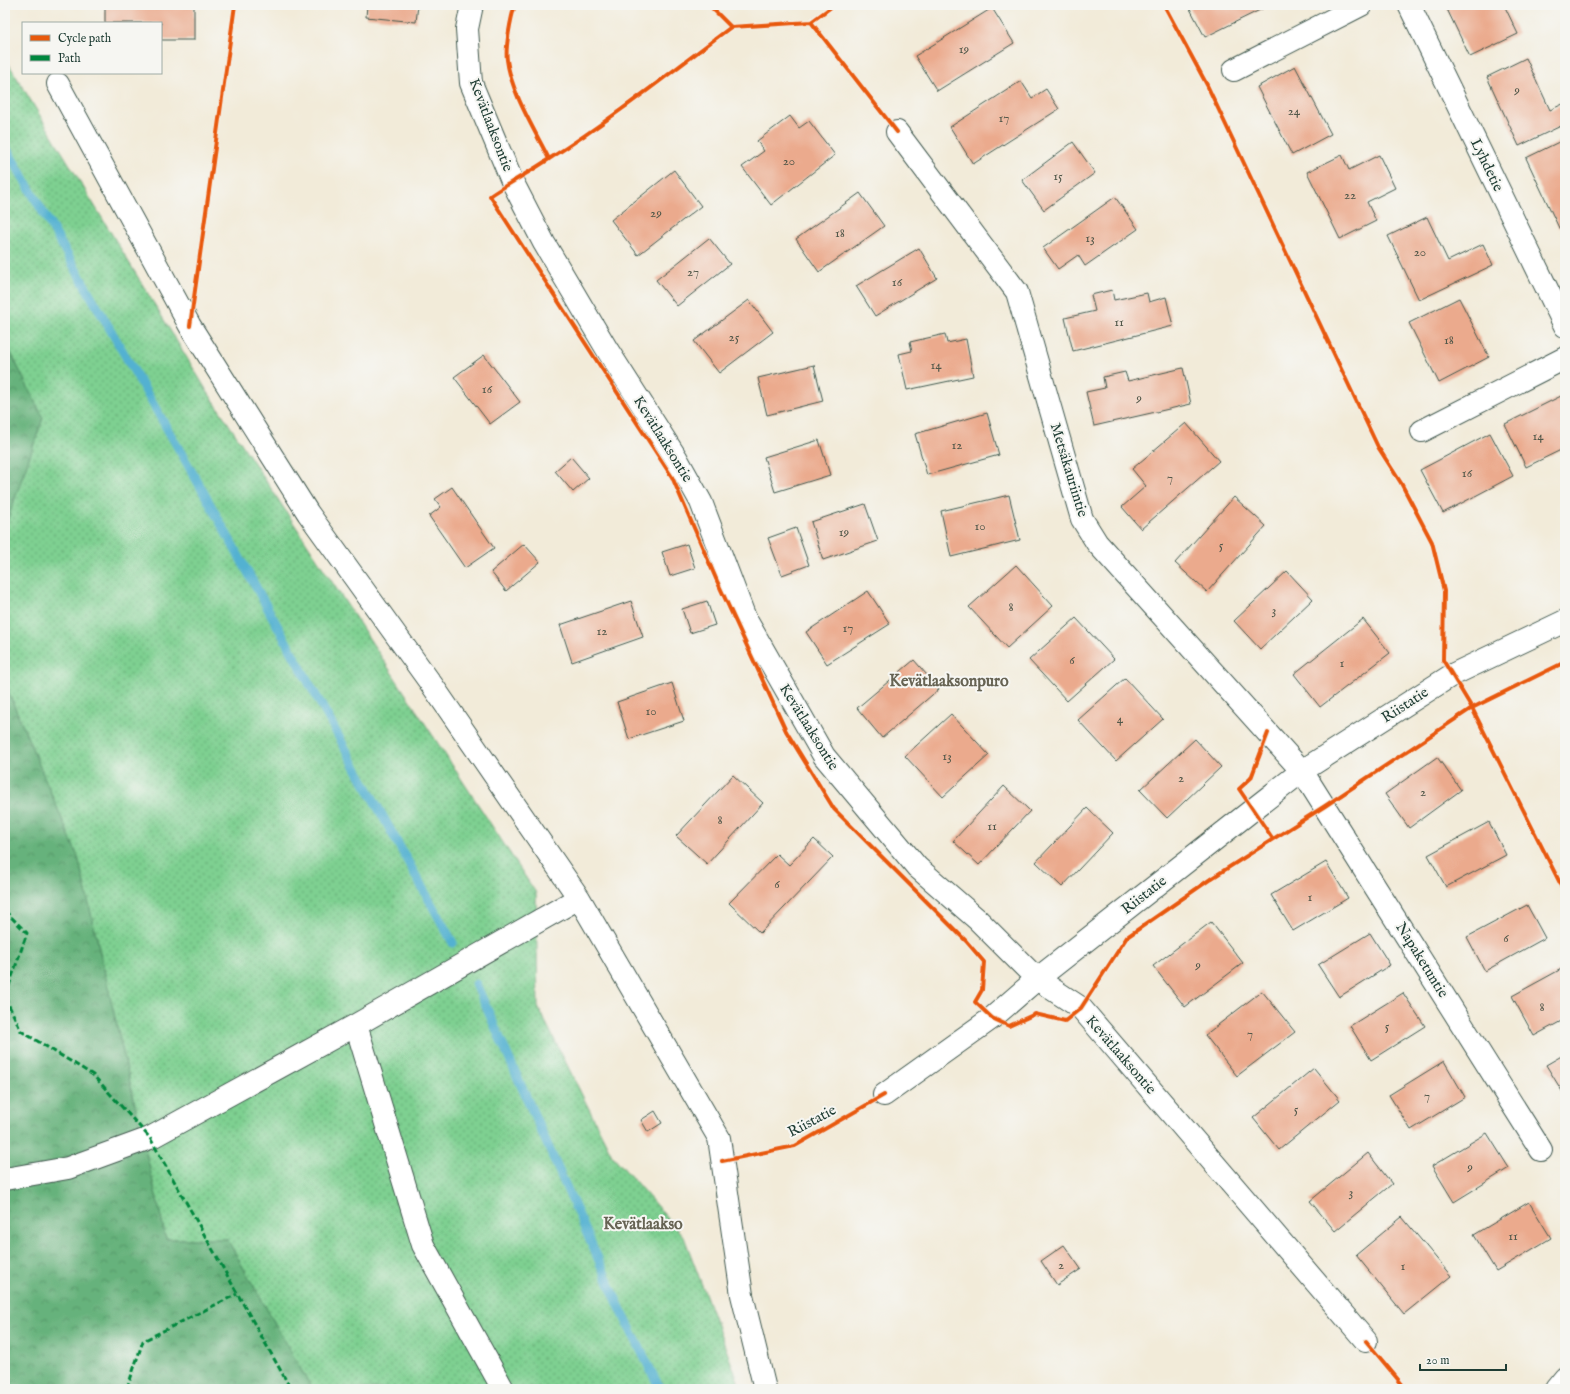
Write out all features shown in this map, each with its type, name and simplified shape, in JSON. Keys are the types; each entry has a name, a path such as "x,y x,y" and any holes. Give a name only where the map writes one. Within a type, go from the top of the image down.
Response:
{"street":[{"name":"Kevätlaaksontie","path":"472,5 467,29 471,83 512,181 544,243 608,351 677,459 701,502 744,618 824,756 917,867 978,920 1037,979 1081,1008 1366,1341"},
{"path":"1234,70 1361,5"},
{"name":"Lyhdetie","path":"1409,5 1565,326"},
{"path":"58,84 190,326 308,513 432,684 579,898 719,1138 742,1295 765,1389"},
{"name":"Metsäkauriintie","path":"897,132 1017,292 1082,519 1096,543 1302,771"},
{"path":"1422,431 1565,358"},
{"name":"Riistatie","path":"884,1095 992,1018 1037,979 1302,771 1452,675 1565,621"},
{"name":"Napaketuntie","path":"1302,771 1541,1150"},
{"path":"5,1179 68,1168 150,1138 356,1025 579,898"},
{"path":"356,1025 423,1245 503,1389"},
{"path":"1556,1389 1565,1378"}],"green space":[{"path":"5,58 207,391 536,893 538,1007 612,1155 684,1237 741,1389 312,1389 227,1239 166,1239 78,857 5,684 5,527 43,418 5,341"},
{"path":"5,341 43,418 5,527"},
{"path":"5,684 78,857 166,1239 227,1239 312,1389 5,1389"}],"building":[{"path":"194,5 194,40 162,40 162,22 105,22 105,6"},
{"path":"367,5 418,5 416,22 366,17"},
{"path":"1188,5 1270,5 1205,37"},
{"path":"1445,5 1504,5 1518,34 1470,57"},
{"path":"992,8 1014,43 937,91 915,56"},
{"path":"1526,58 1550,110 1565,103 1565,124 1519,146 1487,77"},
{"path":"1295,66 1331,134 1292,155 1257,87"},
{"path":"1021,81 1032,98 1046,89 1059,109 973,164 950,127"},
{"path":"790,116 799,128 809,121 835,155 771,205 742,167 764,151 757,141"},
{"path":"1565,139 1565,225 1559,228 1526,158"},
{"path":"1073,142 1095,173 1044,210 1022,180"},
{"path":"1342,155 1349,170 1379,155 1395,188 1367,202 1376,221 1340,239 1307,172"},
{"path":"674,170 701,206 638,255 611,220"},
{"path":"860,193 884,226 819,272 796,239"},
{"path":"1115,197 1138,229 1085,266 1078,255 1058,269 1043,248"},
{"path":"1427,217 1448,261 1483,244 1493,265 1419,300 1388,236"},
{"path":"709,238 730,264 677,306 656,280"},
{"path":"919,248 937,278 875,316 856,286"},
{"path":"1112,290 1114,300 1147,293 1149,302 1166,297 1173,326 1073,351 1065,318 1095,311 1091,295"},
{"path":"1459,298 1489,357 1439,383 1409,323"},
{"path":"749,300 773,332 719,373 694,341"},
{"path":"945,334 947,343 966,339 973,376 907,390 899,354 912,351 910,342"},
{"path":"484,355 520,402 490,424 454,377"},
{"path":"814,365 823,401 767,415 758,378"},
{"path":"1183,368 1191,404 1094,426 1086,392 1105,388 1103,377 1125,372 1128,381"},
{"path":"1565,394 1565,448 1526,467 1505,424"},
{"path":"987,413 999,455 927,475 915,434"},
{"path":"1186,423 1219,461 1141,529 1122,507 1146,486 1132,469"},
{"path":"1490,433 1513,476 1443,513 1420,470"},
{"path":"819,440 830,475 775,492 764,457"},
{"path":"571,457 589,478 573,492 555,471"},
{"path":"452,487 494,548 465,568 429,516 441,507 435,499"},
{"path":"1009,495 1020,540 951,557 941,511"},
{"path":"1234,497 1266,526 1207,592 1175,563"},
{"path":"865,504 878,541 823,560 811,522"},
{"path":"796,528 809,565 782,575 768,538"},
{"path":"524,544 540,562 506,591 491,572"},
{"path":"687,544 695,568 670,576 662,552"},
{"path":"1016,565 1053,606 1007,648 969,607"},
{"path":"1287,571 1313,599 1260,649 1234,621"},
{"path":"868,591 890,624 827,664 806,632"},
{"path":"631,601 643,637 572,662 560,625"},
{"path":"707,601 715,625 690,633 682,609"},
{"path":"1076,618 1114,659 1067,701 1029,660"},
{"path":"1363,619 1390,653 1320,707 1294,674"},
{"path":"914,660 939,689 882,738 857,708"},
{"path":"1125,678 1163,719 1116,761 1078,720"},
{"path":"672,683 684,721 629,739 617,702"},
{"path":"951,714 989,755 943,797 905,756"},
{"path":"1195,739 1221,767 1167,818 1140,790"},
{"path":"1437,757 1461,790 1409,828 1385,794"},
{"path":"733,775 763,803 707,864 676,836"},
{"path":"1004,786 1030,811 979,865 953,841"},
{"path":"1087,808 1113,833 1062,887 1036,862"},
{"path":"1489,822 1506,855 1446,887 1428,855"},
{"path":"814,839 833,857 760,933 729,903 777,854 789,865"},
{"path":"1326,862 1348,898 1293,931 1271,895"},
{"path":"1527,905 1545,938 1485,971 1467,937"},
{"path":"1211,922 1243,963 1185,1007 1153,966"},
{"path":"1370,933 1390,965 1339,997 1318,965"},
{"path":"1565,967 1565,1019 1534,1036 1512,996"},
{"path":"1262,991 1295,1032 1237,1076 1205,1035"},
{"path":"1403,993 1425,1026 1371,1060 1350,1026"},
{"path":"1565,1054 1565,1096 1546,1065"},
{"path":"1444,1061 1465,1097 1411,1130 1389,1095"},
{"path":"1314,1068 1340,1100 1279,1150 1253,1118"},
{"path":"655,1111 662,1123 648,1132 641,1120"},
{"path":"1487,1133 1509,1168 1454,1202 1432,1166"},
{"path":"1368,1153 1392,1184 1335,1231 1310,1201"},
{"path":"1529,1202 1551,1238 1496,1271 1474,1235"},
{"path":"1402,1217 1451,1276 1404,1314 1356,1255"},
{"path":"1064,1245 1081,1269 1057,1285 1041,1261"}],"waterway":[{"path":"5,146 200,486 453,943"},
{"path":"476,984 620,1308 660,1389"}],"marked path":[{"path":"5,911 27,933 5,997 21,1031 93,1075 150,1138 291,1389"},
{"path":"127,1389 143,1341 237,1294"}],"cycle path":[{"path":"190,326 235,5"},
{"path":"515,5 510,25 507,48 509,72 518,97 549,159"},
{"path":"709,5 731,27 811,22 834,5"},
{"path":"1164,5 1207,85 1378,447 1401,483 1432,542 1444,591 1443,660 1472,708 1565,893"},
{"path":"811,22 897,132"},
{"path":"731,27 596,128 490,196 672,477 717,581 786,731 834,809 966,941 984,962 982,990 975,1002 992,1018 1009,1026 1035,1014 1065,1021 1081,1008 1127,937 1212,878 1325,806 1472,708 1565,662"},
{"path":"1268,733 1251,778 1239,789 1273,839"},
{"path":"722,1161 795,1146 884,1095"},
{"path":"1366,1341 1406,1389"}],"district":[{"name":"Kevätlaaksonpuro","path":"949,682"},
{"name":"Kevätlaakso","path":"643,1225"}]}
